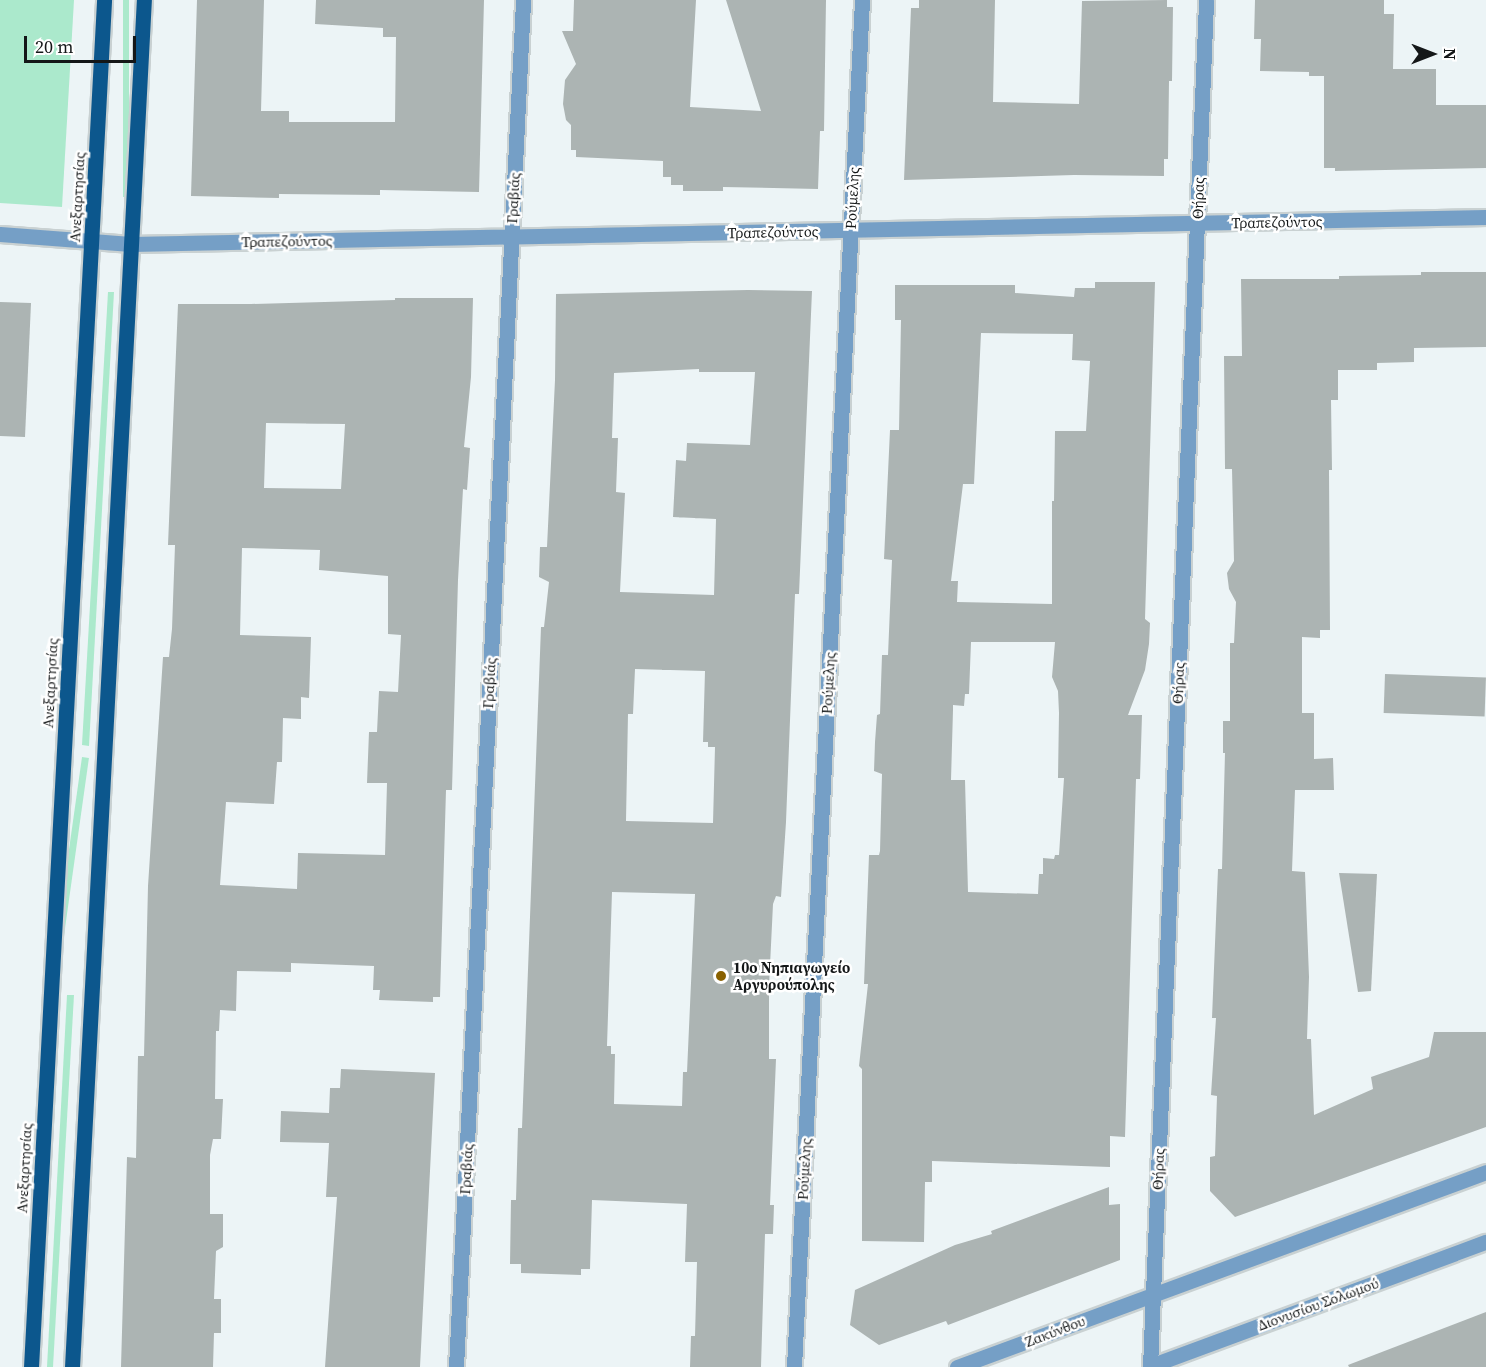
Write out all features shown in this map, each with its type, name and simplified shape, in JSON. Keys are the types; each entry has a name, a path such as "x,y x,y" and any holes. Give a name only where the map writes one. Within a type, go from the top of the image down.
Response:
{"main road":[{"name":"Ανεξαρτησίας","path":"31,1367 93,243 104,0"},
{"path":"72,1367 144,0"}],"street":[{"name":"Γραβιάς","path":"456,1367 523,0"},
{"name":"Ρούμελης","path":"794,1367 862,0"},
{"name":"Θήρας","path":"1150,1367 1206,0"},
{"name":"Τραπεζούντος","path":"0,234 93,243 131,244 1486,217"},
{"path":"1153,1294 1486,1172"},
{"name":"Διονυσίου Σολωμού","path":"1150,1367 1486,1242"},
{"name":"Ζακύνθου","path":"957,1367 1153,1294"}],"green space":[{"path":"0,0 74,0 62,207 0,203"},
{"path":"123,0 129,0 129,197 123,197"},
{"path":"108,292 114,292 89,746 82,745"},
{"path":"82,757 89,758 60,967 53,966"},
{"path":"67,995 74,995 53,1367 47,1367"}],"building":[{"path":"197,0 264,0 261,111 289,111 289,122 395,122 396,37 383,37 383,28 315,24 316,0 484,0 479,192 380,190 380,195 279,194 279,198 191,196"},
{"path":"574,0 696,0 690,107 761,111 726,0 826,0 824,131 820,131 818,189 723,187 723,191 683,191 683,185 671,185 671,177 663,177 663,161 576,157 576,150 571,150 571,125 566,120 563,104 565,80 576,64 562,31 573,31"},
{"path":"919,0 995,0 993,102 1079,104 1082,1 1167,0 1167,7 1173,7 1172,81 1169,81 1168,159 1164,159 1164,176 1074,175 904,180 911,8 919,8"},
{"path":"1255,0 1384,0 1384,14 1394,14 1393,69 1436,69 1436,105 1486,105 1486,168 1335,171 1335,168 1324,168 1324,76 1309,76 1309,72 1260,71 1261,39 1254,39"},
{"path":"1421,272 1486,272 1486,347 1414,348 1414,362 1377,363 1377,370 1338,370 1338,400 1331,400 1330,630 1320,630 1320,638 1302,637 1302,713 1314,713 1314,759 1333,758 1334,790 1295,790 1292,871 1305,872 1309,977 1307,1039 1311,1039 1314,1115 1373,1089 1371,1077 1429,1057 1434,1032 1486,1032 1486,1127 1235,1217 1210,1191 1210,1157 1215,1156 1217,1096 1211,1095 1216,1018 1212,1018 1218,869 1222,869 1225,753 1223,753 1223,721 1230,721 1230,643 1234,643 1236,602 1229,589 1227,573 1234,561 1232,469 1225,469 1224,356 1242,356 1241,279 1339,279 1339,276 1421,275"},
{"path":"1095,282 1155,282 1145,619 1150,623 1149,644 1145,670 1128,715 1142,715 1140,779 1136,779 1125,1137 1110,1136 1110,1167 932,1161 932,1182 925,1182 924,1242 862,1241 862,1069 859,1066 868,984 864,984 869,855 879,855 880,851 882,774 874,771 877,715 880,714 882,655 888,655 892,560 884,559 890,430 899,430 901,320 895,320 895,285 1015,285 1015,293 1074,297 1075,288 1095,288","holes":["981,333 1073,334 1072,360 1090,361 1086,431 1055,431 1052,604 957,602 958,581 951,581 963,484 974,484","971,642 1055,642 1052,677 1058,691 1058,778 1064,778 1059,855 1055,855 1054,859 1043,858 1043,874 1039,874 1038,894 968,892 965,780 951,780 953,705 964,706 965,694 969,694"]},
{"path":"812,291 799,594 795,594 786,822 781,897 776,896 773,904 769,986 769,1059 776,1059 770,1205 774,1205 773,1234 765,1234 761,1367 690,1367 691,1336 695,1336 697,1262 685,1262 687,1204 592,1200 590,1269 581,1269 581,1275 521,1273 521,1264 510,1264 511,1200 516,1200 518,1128 522,1128 541,627 544,627 549,582 539,577 540,547 547,547 555,380 556,294","holes":["699,369 699,372 755,372 750,445 687,443 686,461 676,460 673,517 716,519 714,595 620,592 625,493 616,492 618,438 612,438 614,373","635,669 705,671 703,742 708,742 708,747 715,747 713,823 626,821 628,714 633,714","612,892 695,894 687,1072 683,1072 682,1106 614,1104 615,1054 611,1054 611,1046 607,1046"]},
{"path":"395,298 473,298 471,377 464,447 470,448 467,490 463,489 458,580 452,790 446,790 440,997 433,997 433,1002 379,1000 380,990 373,990 374,966 291,963 291,972 237,971 236,1011 220,1010 219,1031 216,1031 215,1099 223,1099 221,1139 213,1139 210,1155 210,1214 223,1214 223,1247 216,1251 214,1299 221,1299 221,1333 214,1333 213,1367 121,1367 127,1157 136,1158 138,1056 144,1056 148,886 163,657 169,657 172,629 175,545 168,545 178,304 395,300","holes":["266,423 345,424 341,489 264,488","242,548 320,550 319,570 388,576 388,634 401,635 398,692 379,691 377,732 369,732 367,783 387,783 385,855 298,853 297,889 220,885 226,802 274,804 277,762 282,762 283,718 301,719 301,697 309,698 311,637 240,635"]},
{"path":"0,302 31,303 25,437 0,436"},
{"path":"1385,674 1486,678 1485,717 1384,713"},
{"path":"1339,873 1377,874 1371,991 1358,992"},
{"path":"341,1069 435,1073 420,1367 325,1367 337,1197 326,1197 329,1143 280,1142 281,1111 329,1113 330,1088 340,1088"},
{"path":"1109,1187 1109,1205 1120,1204 1120,1260 948,1325 946,1321 879,1345 850,1325 855,1290 955,1245 992,1234 991,1231"},
{"path":"1486,1312 1486,1367 1349,1367 1348,1365"}],"place":[{"name":"10ο Νηπιαγωγείο Αργυρούπολης","path":"721,976"}]}
